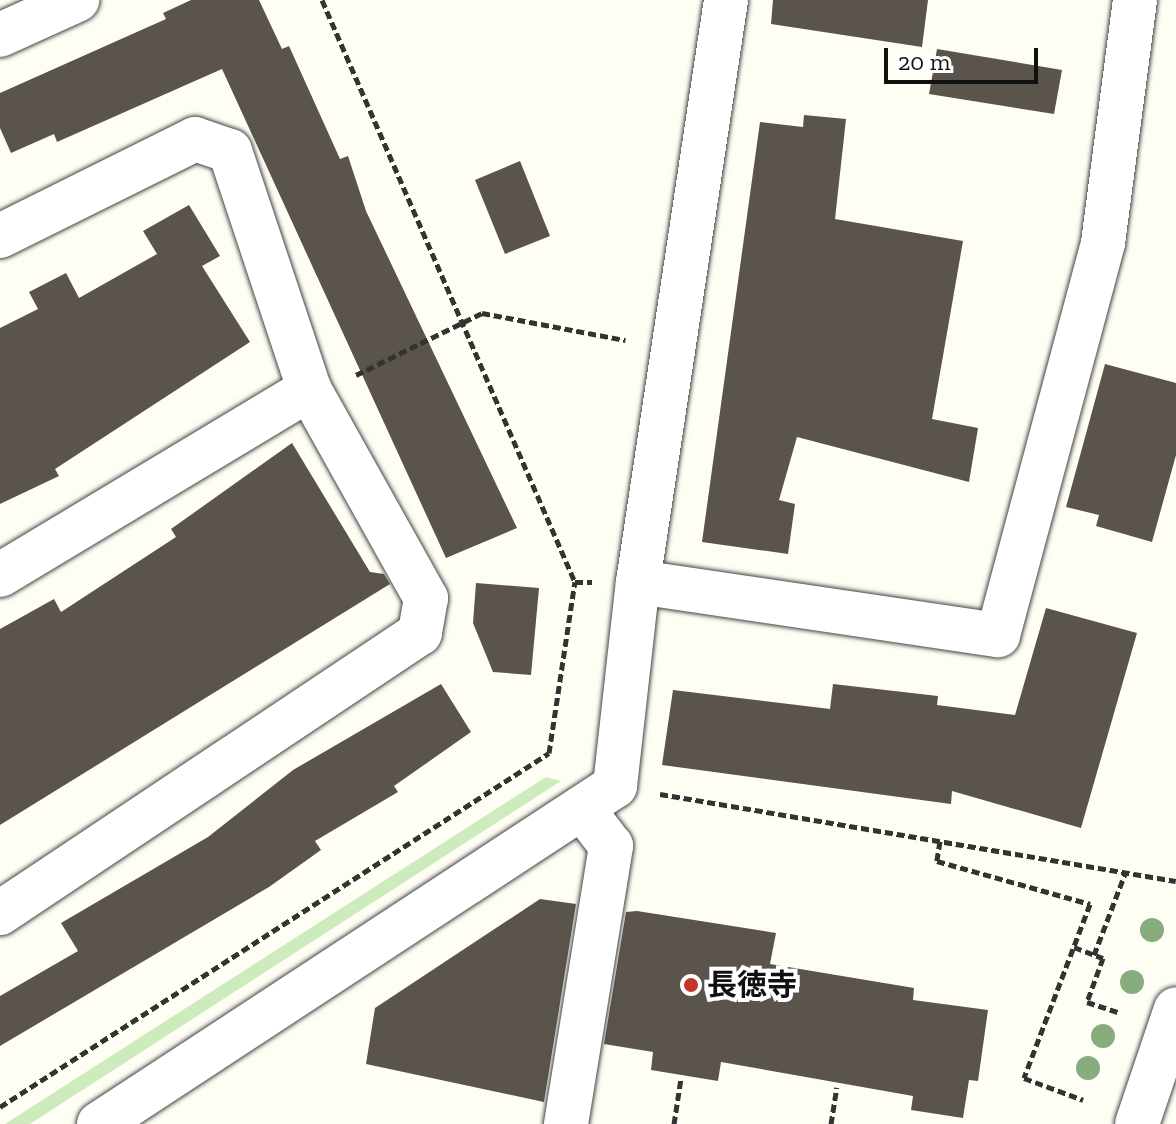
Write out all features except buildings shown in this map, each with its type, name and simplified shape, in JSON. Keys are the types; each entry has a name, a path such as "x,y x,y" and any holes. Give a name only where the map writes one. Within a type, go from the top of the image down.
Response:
{"street":[{"path":"0,35 77,0"},
{"path":"566,1124 611,846 599,797 638,582 726,0"},
{"path":"638,582 998,635 1103,243 1135,0"},
{"path":"0,236 195,139 230,151 309,389 426,598 420,633 0,913"},
{"path":"0,575 309,389"},
{"path":"99,1124 599,797"},
{"path":"1137,1124 1176,1009"}],"path":[{"path":"0,1107 549,753 575,582 322,0"},
{"path":"355,375 482,313 673,350"},
{"path":"575,582 638,582"},
{"path":"549,753 599,797 940,841 1176,881"},
{"path":"940,841 937,861 1090,904 1024,1078 1083,1100"},
{"path":"1094,955 1126,871"},
{"path":"1074,947 1103,958 1087,1002 1120,1013"},
{"path":"674,1124 681,1078"},
{"path":"831,1124 837,1087"}],"green space":[{"path":"546,777 561,781 30,1124 5,1124"}],"place":[{"name":"長徳寺","path":"691,985"}]}
